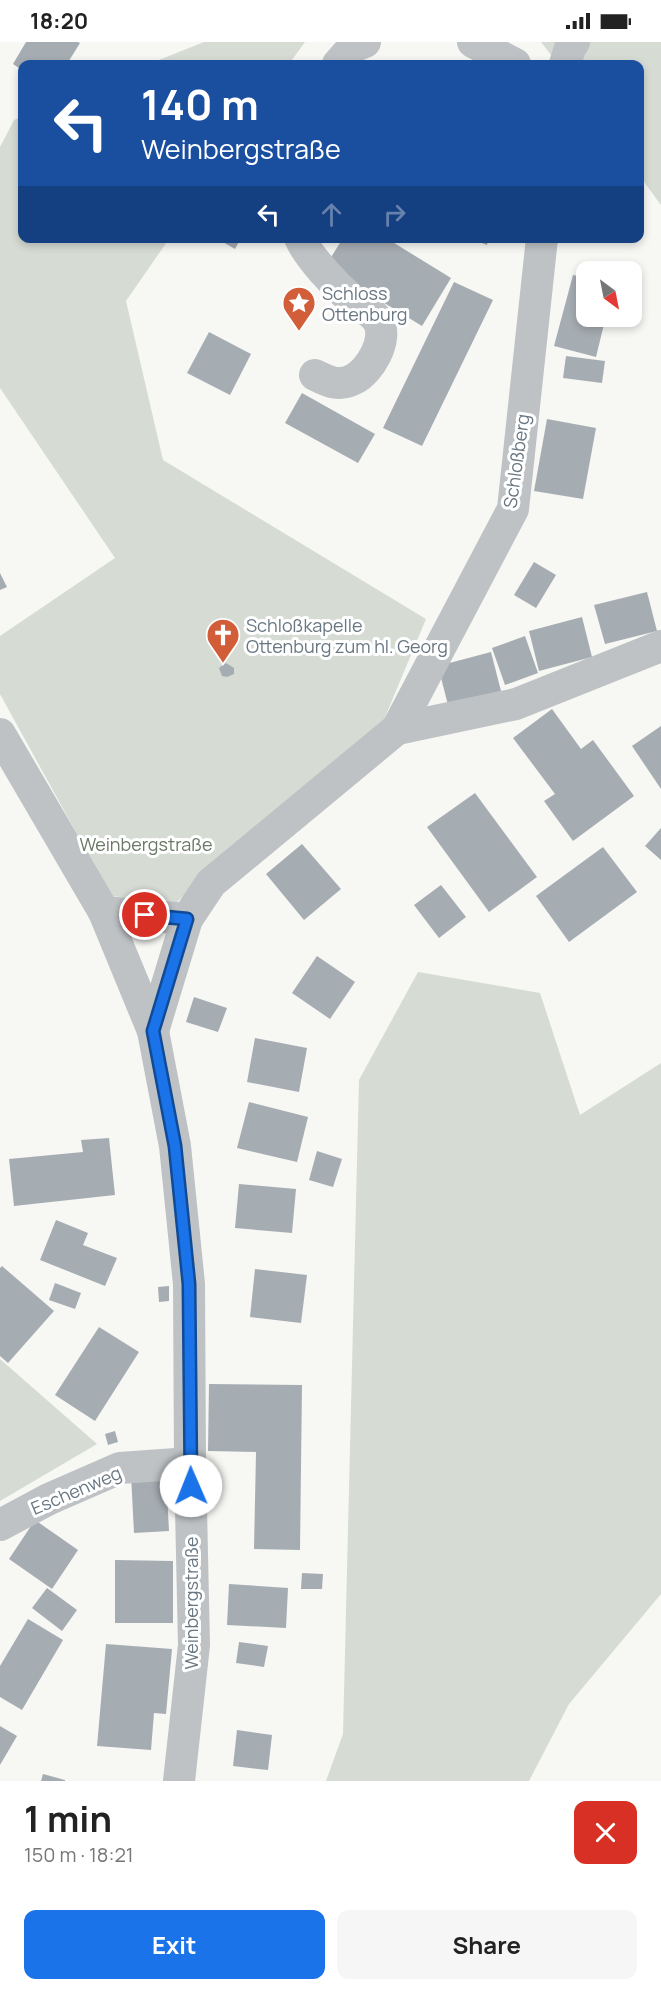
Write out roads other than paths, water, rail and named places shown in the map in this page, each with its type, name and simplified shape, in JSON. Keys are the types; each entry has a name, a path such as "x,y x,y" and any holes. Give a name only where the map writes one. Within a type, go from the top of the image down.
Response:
{"street":[{"path":"342,60 353,47 365,42"},
{"path":"473,42 507,60"},
{"path":"566,60 574,42"},
{"path":"302,243 306,252 378,322 382,334 376,353 362,375 346,383 331,384 315,375"},
{"name":"Schloßberg","path":"397,729 513,509 541,243"},
{"name":"Weinbergstraße","path":"153,1031 187,919 211,883 397,729 516,704 661,646"},
{"name":"Weinbergstraße","path":"0,734 104,912 153,1031 175,1146 189,1284 194,1646 179,1781"},
{"path":"104,912 187,919"},
{"name":"Eschenweg","path":"0,1525 49,1498 120,1468 190,1463"}],"place":[{"name":"Schloss Ottenburg","path":"299,332"},
{"name":"Schloßkapelle Ottenburg zum hl. Georg","path":"223,664"}]}
